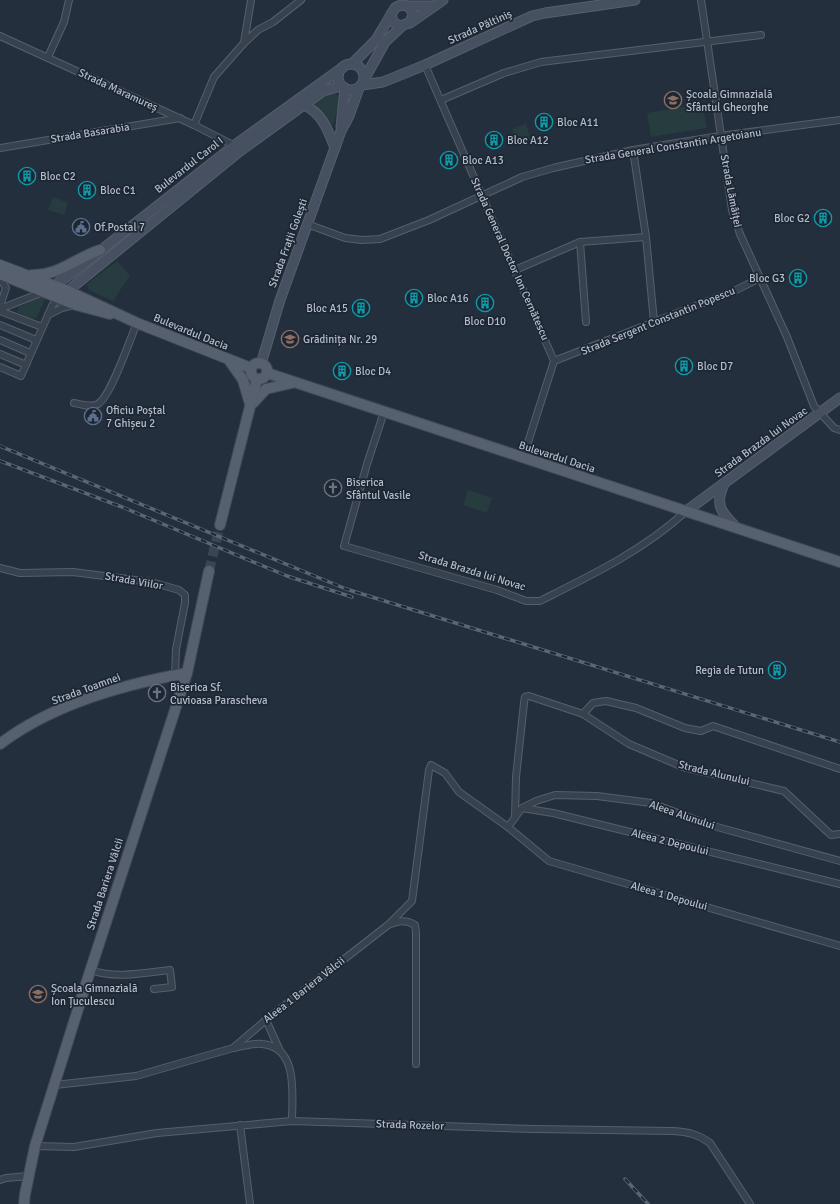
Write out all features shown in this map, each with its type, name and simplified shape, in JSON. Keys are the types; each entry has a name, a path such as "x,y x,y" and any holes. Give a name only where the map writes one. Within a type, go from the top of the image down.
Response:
{"main road":[{"path":"24,274 43,275 52,273 80,258 100,250"},
{"name":"Bulevardul Dacia","path":"0,265 92,300 122,317"},
{"name":"Bulevardul Dacia","path":"0,274 76,305 122,317 252,368"},
{"path":"229,360 243,380 251,407"},
{"path":"255,364 261,364 266,368 267,373 264,378 257,379 252,375 252,368 255,364"},
{"name":"Bulevardul Dacia","path":"267,373 840,562"},
{"path":"220,525 257,379"},
{"path":"251,407 257,396 266,389 283,384 295,383"},
{"name":"Strada Bariera Vâlcii","path":"24,1204 28,1176 35,1146 90,970 187,673 209,571"},
{"name":"Strada Toamnei","path":"0,744 37,721 76,704 157,678 187,673"}],"street":[{"path":"48,57 64,22 69,0"},
{"path":"244,43 251,0"},
{"path":"194,125 214,77 244,43 258,30 273,22 301,0"},
{"path":"352,64 360,67 362,84 354,90 343,87 338,77 342,68 352,64 376,40 392,12 395,0"},
{"path":"392,12 393,22 406,25 443,0"},
{"name":"Strada Păltiniș","path":"362,84 383,82 425,65 532,16 635,0"},
{"name":"Strada Lămâiței","path":"701,0 732,210 740,234 787,337 814,406 834,428 840,430"},
{"path":"392,12 400,5 406,4 434,6"},
{"path":"406,4 412,12 412,20 406,25"},
{"name":"Strada Frații Golești","path":"261,364 280,300 341,131 362,84 386,42 406,25"},
{"path":"441,100 526,65 707,40 761,35"},
{"name":"Strada Maramureș","path":"0,36 180,118 238,148"},
{"name":"Strada General Doctor Ion Cernătescu","path":"425,65 554,361"},
{"name":"Bulevardul Carol I","path":"43,292 55,285 238,148 342,68"},
{"name":"Strada Frații Golești","path":"341,131 343,87"},
{"name":"Bulevardul Carol I","path":"58,298 238,148 323,91 343,87"},
{"path":"304,104 312,108 324,123 335,148"},
{"name":"Strada Basarabia","path":"0,148 180,118"},
{"name":"Strada General Constantin Argetoianu","path":"308,224 345,238 362,240 380,239 522,178 553,168 633,150 720,136 840,120"},
{"path":"633,150 646,237 654,322"},
{"path":"515,270 580,242 646,237"},
{"path":"580,242 586,322"},
{"path":"0,278 6,288 0,306"},
{"name":"Strada Sergent Constantin Popescu","path":"554,361 734,291 760,278"},
{"path":"0,310 43,292"},
{"path":"0,367 21,376 42,327 58,298"},
{"path":"48,315 62,308 76,305"},
{"path":"0,310 42,327"},
{"path":"74,403 89,406 100,402 110,388 137,323"},
{"path":"0,325 36,340"},
{"path":"0,340 30,353"},
{"path":"0,354 26,365"},
{"path":"523,458 554,361"},
{"name":"Strada Brazda lui Novac","path":"384,412 367,464 344,546 498,590 526,601 540,601 614,563 667,527 724,483 840,398"},
{"path":"724,483 719,498 720,506 723,514 738,529"},
{"name":"Strada Viilor","path":"0,568 20,573 74,572 110,576 151,582 179,590 185,596 185,603 176,650 175,675"},
{"name":"Strada Alunului","path":"515,817 516,777 525,697 535,697 583,714 629,744 683,767 784,791 831,835 840,834"},
{"path":"583,714 593,704 606,701 636,708 684,728 701,730 713,726 840,769"},
{"name":"Aleea 1 Depoului","path":"388,925 412,901 429,770 431,765 445,774 459,792 508,827 549,861 840,946"},
{"name":"Aleea Alunului","path":"522,808 536,801 555,795 597,796 651,803 710,825 840,861"},
{"path":"508,827 522,808"},
{"name":"Aleea 2 Depoului","path":"522,808 553,813 840,884"},
{"name":"Aleea 1 Bariera Vâlcii","path":"55,1085 136,1076 233,1048 266,1020 388,925 401,920 408,921 415,925 416,1064"},
{"path":"90,970 100,974 125,975 170,970 172,987 154,989"},
{"path":"266,1020 281,1052 286,1059 291,1073 292,1121"},
{"path":"233,1048 261,1044 272,1046 281,1052"},
{"name":"Strada Rozelor","path":"35,1146 74,1147 158,1133 292,1121 689,1132 701,1136 710,1143 750,1204"},
{"path":"240,1125 250,1204"},
{"path":"0,1180 28,1176"}],"green space":[{"path":"331,92 337,95 340,101 331,130 323,115 313,103 326,93"},
{"path":"702,104 707,128 651,137 647,113"},
{"path":"526,124 531,141 517,146 512,129"},
{"path":"53,197 68,203 64,215 48,210"},
{"path":"117,261 130,275 113,301 89,290 87,284"},
{"path":"41,296 45,299 36,319 28,318 17,312 19,307"},
{"path":"468,490 492,498 487,513 463,505"}],"tunnel":[{"path":"209,571 220,525"}],"railway":[{"path":"0,446 346,589 840,742"},
{"path":"0,461 122,507 287,576 352,597"},
{"path":"625,1179 648,1204"}],"place":[{"name":"Școala Gimnazială Sfântul Gheorghe","path":"673,100"},
{"name":"Bloc A11","path":"544,122"},
{"name":"Bloc A12","path":"494,140"},
{"name":"Bloc A13","path":"449,160"},
{"name":"Bloc C2","path":"27,176"},
{"name":"Bloc C1","path":"87,190"},
{"name":"Bloc G2","path":"823,218"},
{"name":"Of.Postal 7","path":"81,227"},
{"name":"Bloc G3","path":"798,278"},
{"name":"Bloc A16","path":"414,298"},
{"name":"Bloc D10","path":"485,303"},
{"name":"Bloc A15","path":"361,308"},
{"name":"Grădinița Nr. 29","path":"290,339"},
{"name":"Bloc D7","path":"684,366"},
{"name":"Bloc D4","path":"342,371"},
{"name":"Oficiu Poștal 7 Ghișeu 2","path":"93,416"},
{"name":"Biserica Sfântul Vasile","path":"333,488"},
{"name":"Regia de Tutun","path":"777,670"},
{"name":"Biserica Sf. Cuvioasa Parascheva","path":"157,693"},
{"name":"Școala Gimnazială Ion Țuculescu","path":"38,994"}]}
